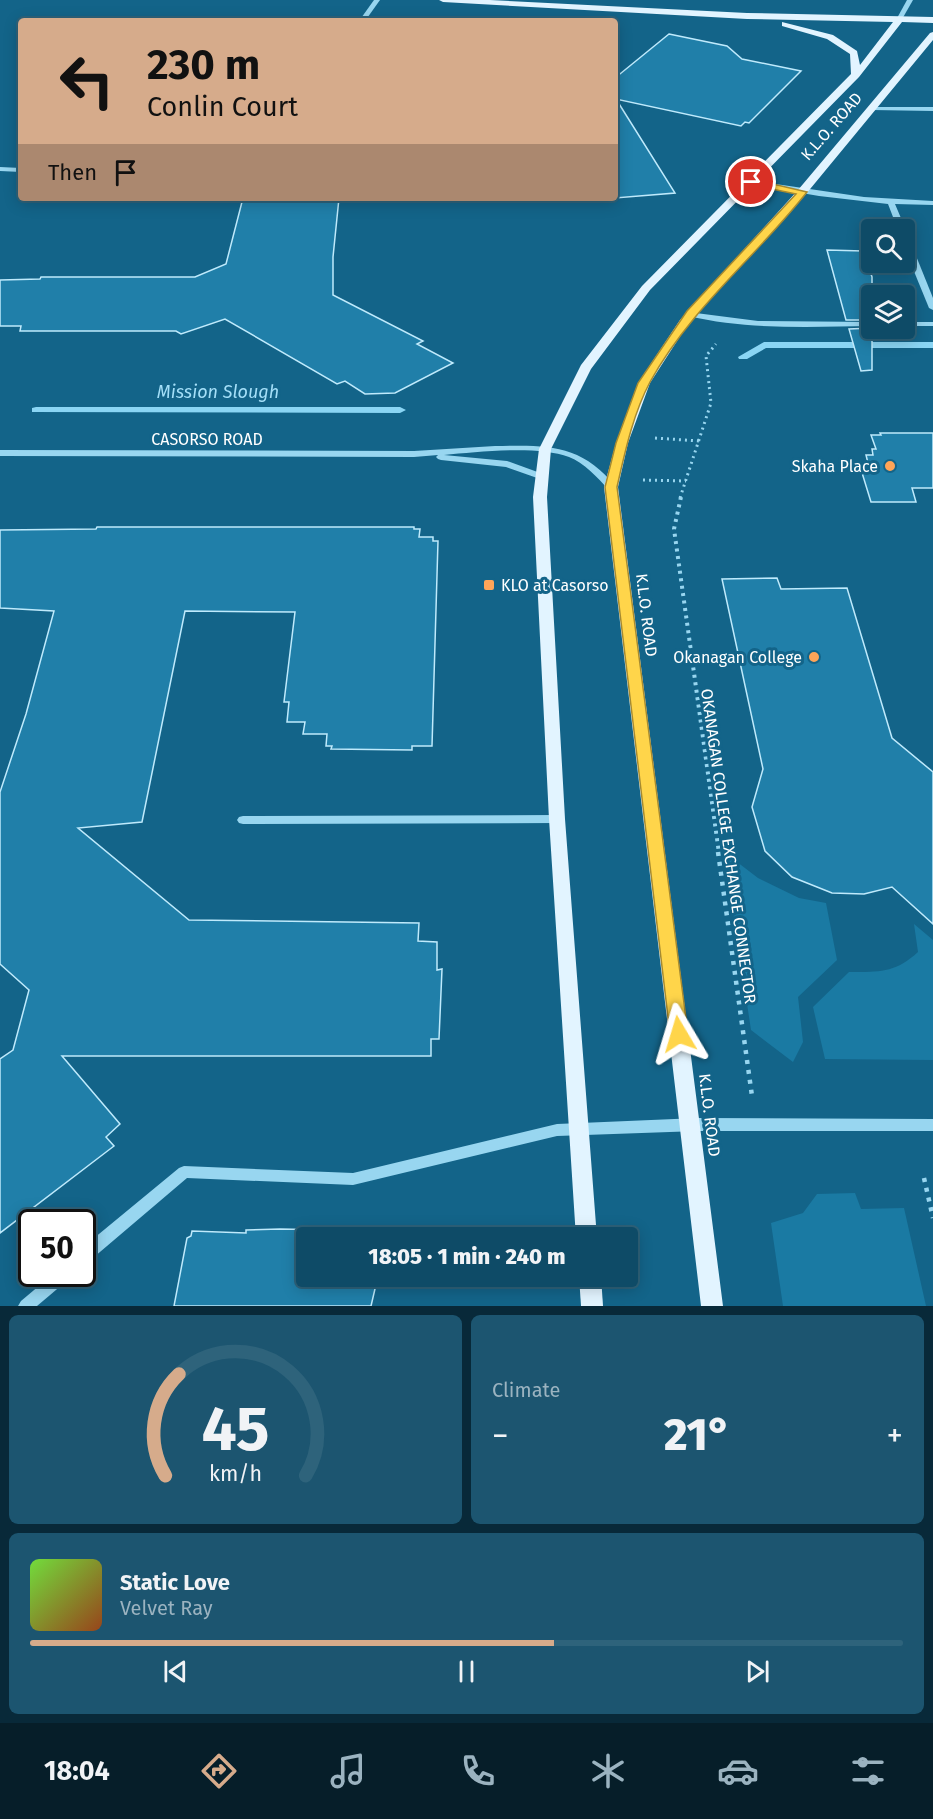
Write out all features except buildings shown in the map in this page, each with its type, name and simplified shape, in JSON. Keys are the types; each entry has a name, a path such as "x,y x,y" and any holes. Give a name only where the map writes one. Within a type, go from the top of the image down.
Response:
{"main road":[{"path":"443,0 747,16 933,20"},
{"path":"747,16 800,27 830,37 854,53 856,75"},
{"name":"K.L.O. ROAD","path":"586,1227 557,819 540,476 545,449 585,368 646,288 856,75 899,20"},
{"name":"K.L.O. ROAD","path":"712,1306 611,487 621,443 644,383 691,314 874,109 933,35"},
{"path":"591,1287 592,1306"}],"street":[{"path":"364,18 377,0"},
{"name":"K.L.O. ROAD","path":"899,20 910,0"},
{"path":"874,109 933,109"},
{"path":"0,169 18,170"},
{"path":"751,182 802,192 891,203 933,203"},
{"path":"891,203 898,219"},
{"path":"915,263 933,308"},
{"path":"691,314 723,321 762,324 861,324"},
{"path":"915,324 933,324"},
{"name":"CASORSO ROAD","path":"0,453 414,454 469,450 545,449 570,454 595,468 611,487"},
{"name":"CASORSO ROAD","path":"414,454 507,464 540,476"},
{"path":"243,820 557,819"},
{"path":"96,1246 184,1172 353,1179 558,1130 580,1128 690,1124 933,1125"},
{"path":"26,1306 49,1287"}],"path":[{"name":"OKANAGAN COLLEGE EXCHANGE CONNECTOR","path":"756,1124 674,529 680,499 711,403 706,356 722,337 762,324"},
{"path":"924,1178 933,1218"}],"shaded area":[{"path":"724,852 758,878 799,898 826,903 837,960 798,997 803,1042 793,1062 751,1030"},
{"path":"914,924 933,940 933,1060 825,1059 813,1007 849,972 886,970 910,959 918,952"},
{"path":"855,1193 861,1209 904,1208 926,1306 783,1306 771,1223 803,1213 817,1194"}],"waterway":[{"name":"Mission Slough","path":"743,357 764,345 933,345"},
{"name":"Mission Slough","path":"36,410 400,410"}],"place":[{"name":"Skaha Place","path":"890,466"},
{"name":"KLO at Casorso","path":"489,585"},
{"name":"Okanagan College","path":"814,657"}],"route":[{"path":"679,1034 611,487 621,443 644,383 684,322 802,192 751,182"}]}
